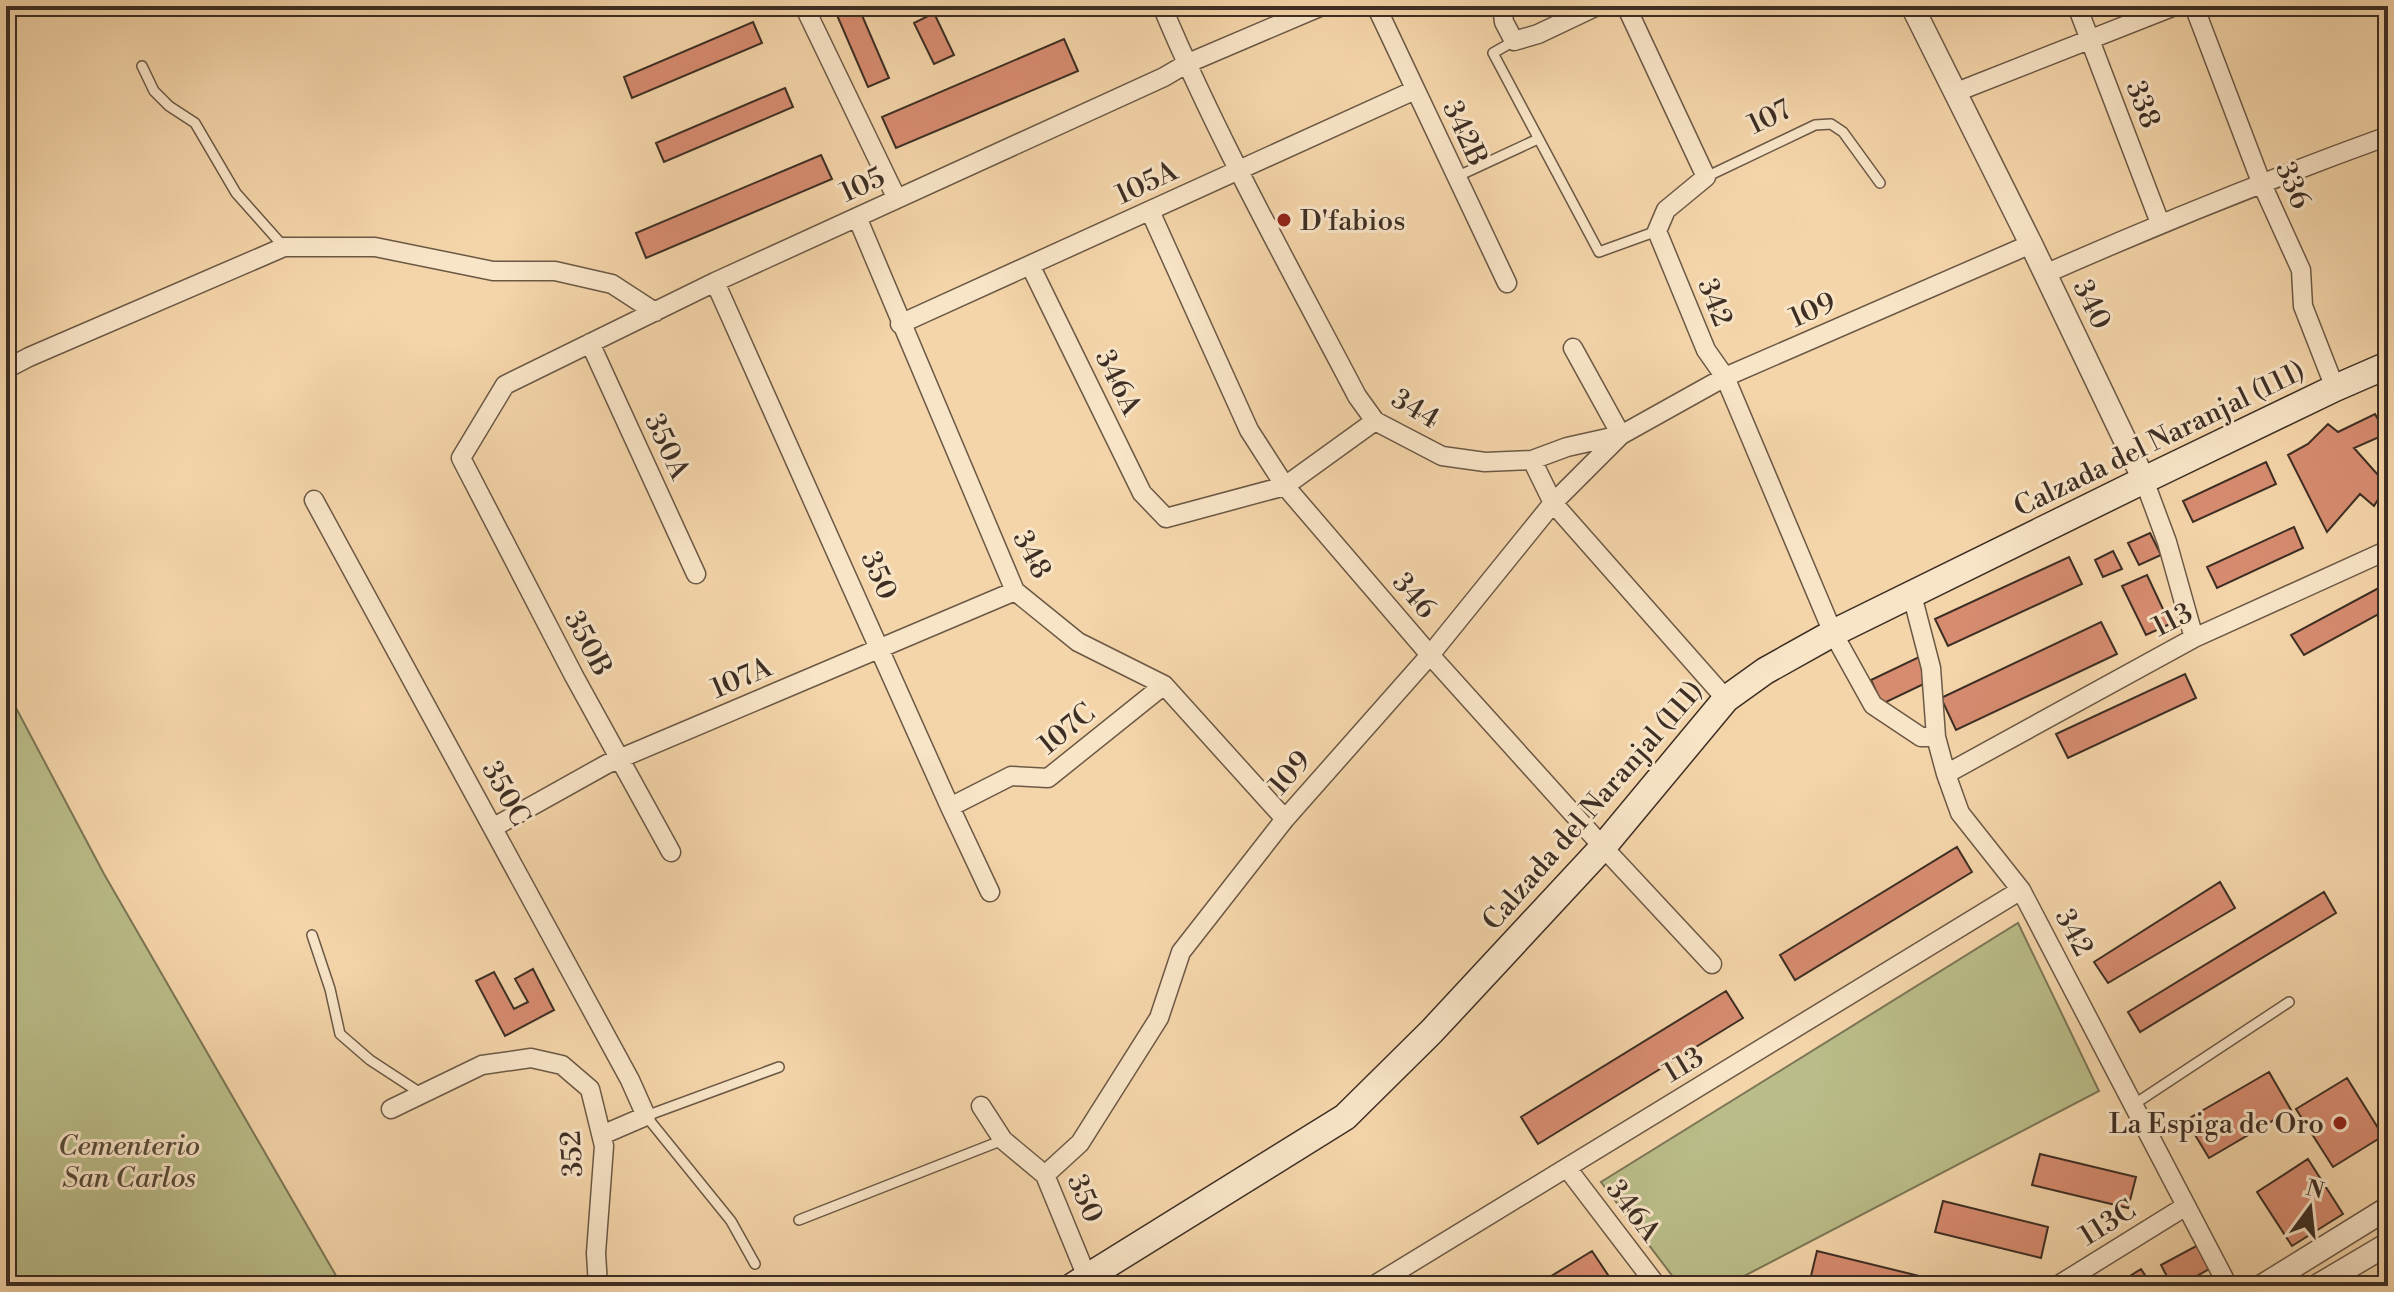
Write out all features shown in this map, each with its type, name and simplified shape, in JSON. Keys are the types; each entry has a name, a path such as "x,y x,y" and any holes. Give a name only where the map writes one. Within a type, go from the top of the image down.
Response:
{"main road":[{"name":"Calzada del Naranjal (111)","path":"1084,1283 1345,1117 1432,1031 1603,847 1726,699 1765,671 1833,633 2144,480 2388,365"}],"street":[{"path":"804,6 897,199"},
{"name":"344","path":"1162,6 1186,64 1238,169 1357,396 1375,421 1442,456 1485,462 1532,460"},
{"name":"105","path":"461,458 505,385 715,282 1164,77 1186,64 1322,6"},
{"name":"342B","path":"1376,6 1507,283"},
{"path":"1502,6 1504,22 1514,41 1538,34 1597,6"},
{"path":"1626,6 1706,177 1666,210 1657,231"},
{"name":"340","path":"1912,6 2144,480 2167,542 2194,638"},
{"name":"338","path":"2077,6 2160,223"},
{"path":"1954,93 2175,6"},
{"name":"336","path":"2194,6 2261,182 2301,270 2303,306 2335,388"},
{"name":"105A","path":"900,324 1415,90"},
{"path":"2045,274 2261,182 2388,136"},
{"name":"346","path":"1150,211 1249,430 1285,486 1430,655 1712,964"},
{"name":"348","path":"857,217 1015,591 1078,642 1164,685 1285,819"},
{"name":"342","path":"1657,231 1706,350 1725,377 1833,633 1873,705 1921,737 1936,737"},
{"name":"109","path":"1045,1175 1080,1143 1159,1018 1181,952 1285,819 1430,655 1553,503 1621,435 1725,377 2031,244"},
{"path":"6,369 284,247 375,247 493,271 555,271 612,284 655,312"},
{"name":"346A","path":"1030,265 1142,493 1166,518 1285,486"},
{"name":"350","path":"715,282 990,892"},
{"name":"350A","path":"590,343 696,574"},
{"path":"1573,348 1621,435"},
{"path":"1285,486 1375,421"},
{"name":"109","path":"1532,460 1567,447 1621,435"},
{"name":"350B","path":"461,458 574,676 671,852"},
{"path":"1532,460 1553,503 1726,699"},
{"name":"350C","path":"314,500 623,1066 646,1116"},
{"name":"113","path":"1946,774 2194,638 2388,550"},
{"name":"107A","path":"494,827 620,759 1015,591"},
{"name":"342","path":"1912,595 1931,668 1936,737 1960,813 2021,890 2228,1286"},
{"name":"107C","path":"950,807 1011,776 1048,778 1164,685"},
{"name":"113","path":"1373,1286 2021,890"},
{"name":"352","path":"422,1094 482,1065 531,1058 562,1065 590,1089 604,1146 596,1253 598,1286"},
{"path":"391,1109 422,1094"},
{"name":"350","path":"981,1106 1003,1140 1045,1175 1084,1283"},
{"path":"602,1135 646,1116"},
{"name":"346A","path":"1567,1168 1657,1286"},
{"name":"113C","path":"2057,1286 2186,1206"},
{"path":"2262,1286 2388,1208"},
{"path":"2317,1286 2388,1244"}],"lane":[{"path":"1514,41 1493,53 1599,252 1657,231"},
{"path":"142,66 154,91 169,106 195,123 236,193 284,247"},
{"name":"107","path":"1706,177 1815,125 1831,124 1843,132 1880,183"},
{"path":"1456,177 1538,139"},
{"path":"312,935 330,989 340,1034 370,1060 422,1094"},
{"path":"2133,1105 2289,1002"},
{"path":"755,1264 731,1221 646,1116 779,1067"},
{"path":"799,1220 1003,1140"}],"green space":[{"name":"Cementerio San Carlos","path":"6,689 104,874 342,1286 6,1286"},
{"path":"2018,923 2099,1091 1725,1286 1680,1286 1601,1182"}],"building":[{"path":"833,6 858,6 889,78 868,87"},
{"path":"934,13 954,55 934,64 914,23"},
{"path":"753,22 762,43 632,98 624,77"},
{"path":"1064,39 1078,71 896,148 882,117"},
{"path":"785,88 793,107 664,162 656,143"},
{"path":"821,155 832,179 646,258 636,233"},
{"path":"2375,414 2386,434 2354,448 2387,485 2374,506 2360,494 2327,532 2288,455 2308,444 2328,424 2338,432"},
{"path":"2266,462 2276,484 2193,522 2183,501"},
{"path":"2294,527 2303,548 2217,588 2207,567"},
{"path":"2150,533 2161,555 2139,565 2128,543"},
{"path":"2113,551 2122,569 2103,577 2095,560"},
{"path":"2069,557 2082,584 1948,646 1935,619"},
{"path":"2147,575 2170,624 2146,635 2122,586"},
{"path":"2388,583 2388,609 2304,655 2291,635"},
{"path":"2101,622 2117,654 1956,730 1941,698"},
{"path":"1919,657 1930,681 1882,704 1871,680"},
{"path":"2185,674 2196,698 2068,758 2056,734"},
{"path":"1957,847 1972,872 1795,980 1780,955"},
{"path":"2220,882 2235,908 2108,983 2094,962"},
{"path":"2324,892 2336,913 2140,1032 2128,1012"},
{"path":"533,969 554,1010 505,1036 476,981 494,972 514,1009 528,1002 515,979"},
{"path":"1726,991 1743,1018 1538,1144 1521,1117"},
{"path":"2269,1072 2291,1110 2209,1158 2186,1120"},
{"name":"La Espiga de Oro","path":"2347,1078 2383,1136 2333,1167 2296,1109"},
{"path":"2040,1154 2136,1177 2128,1208 2032,1185"},
{"path":"2308,1159 2343,1214 2292,1246 2257,1192"},
{"path":"1943,1201 2048,1227 2041,1258 1935,1232"},
{"path":"2198,1245 2211,1268 2179,1286 2172,1286 2161,1265"},
{"path":"1592,1251 1608,1275 1590,1286 1535,1286"},
{"path":"1817,1251 1952,1286 1833,1286 1810,1280"},
{"path":"2141,1269 2152,1286 2114,1286"}],"place":[{"name":"D'fabios","path":"1284,220"},
{"name":"La Espiga de Oro","path":"2340,1123"}]}
